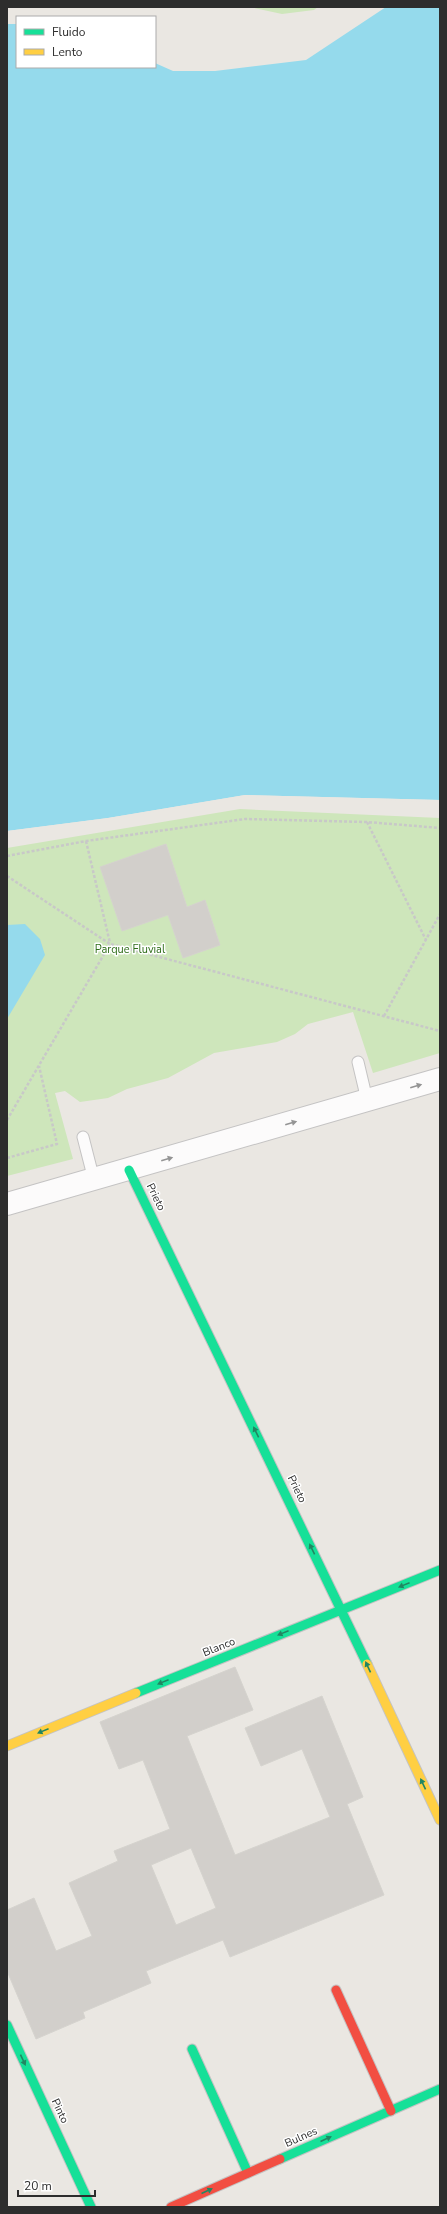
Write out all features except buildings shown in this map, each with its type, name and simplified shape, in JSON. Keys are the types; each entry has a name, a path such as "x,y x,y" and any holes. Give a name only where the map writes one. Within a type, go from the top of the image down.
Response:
{"street":[{"path":"7,1204 440,1080"},
{"name":"Prieto","path":"129,1170 341,1610 440,1820"},
{"name":"Blanco","path":"7,1746 440,1570"},
{"path":"336,1990 391,2110"},
{"name":"Pinto","path":"7,2025 90,2207"},
{"path":"192,2049 248,2173"},
{"name":"Bulnes","path":"171,2207 440,2089"}],"lane":[{"path":"358,1062 367,1100"},
{"path":"83,1137 94,1180"}],"path":[{"path":"7,856 86,841 245,819 367,822 440,828"},
{"path":"367,822 426,940"},
{"path":"7,1120 110,944 86,841"},
{"path":"7,876 110,944 440,1031"},
{"path":"384,1016 440,914"},
{"path":"7,1158 57,1144 39,1066"}],"green space":[{"path":"250,7 318,7 314,10 282,14"},
{"name":"Parque Fluvial","path":"240,809 440,818 440,1053 373,1073 353,1012 308,1024 295,1034 277,1042 214,1053 168,1078 127,1089 108,1098 80,1102 65,1091 55,1093 73,1159 7,1176 7,848"}],"water":[{"path":"386,7 440,7 440,800 245,795 108,818 7,831 7,24 16,24 16,68 156,68 156,63 173,71 215,71 306,60"},
{"path":"25,924 40,939 45,955 7,1019 7,925"}],"pier":[{"path":"245,795 440,800 440,802 245,797 108,820 7,833 7,831 108,818"}],"traffic: fast":[{"path":"129,1170 367,1664"},
{"path":"136,1693 440,1570"},
{"path":"7,2025 91,2207"},
{"path":"192,2049 248,2173"},
{"path":"280,2159 440,2089"}],"traffic: slow":[{"path":"367,1664 440,1820"},
{"path":"7,1746 136,1693"}],"traffic: jam":[{"path":"336,1990 391,2111"},
{"path":"171,2207 280,2159"}]}
